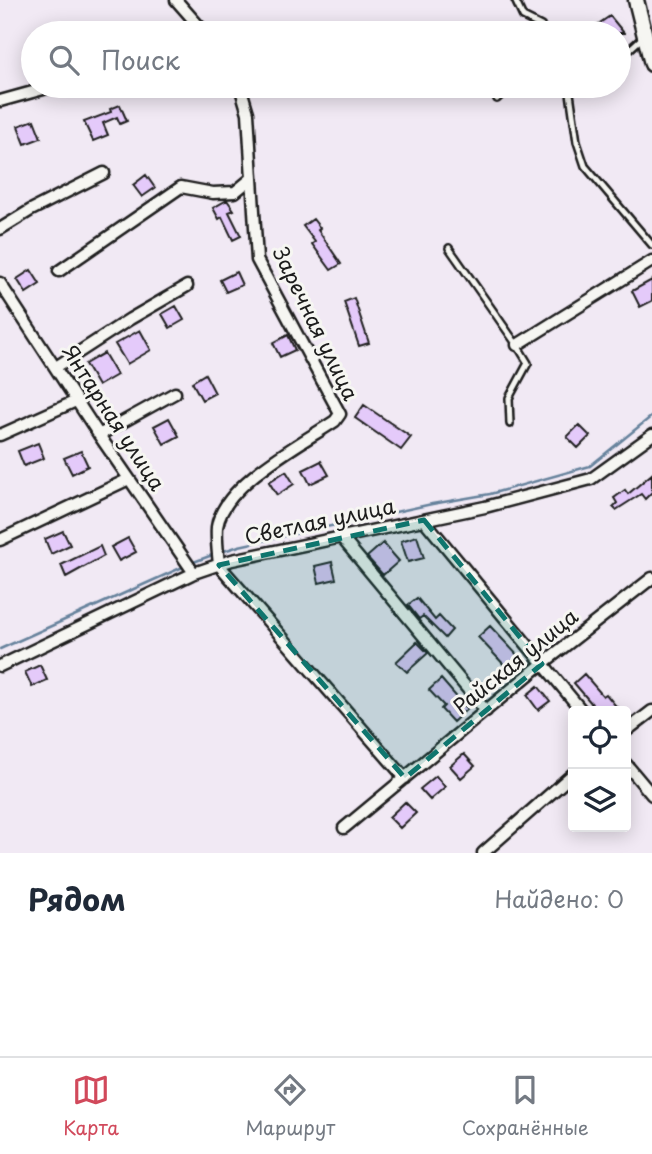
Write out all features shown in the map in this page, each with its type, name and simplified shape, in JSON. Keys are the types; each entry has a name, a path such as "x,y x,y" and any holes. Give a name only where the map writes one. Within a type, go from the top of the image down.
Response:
{"street":[{"path":"176,0 194,21"},
{"path":"636,0 652,64"},
{"path":"0,101 21,95"},
{"name":"Заречная улица","path":"219,565 217,526 230,498 246,482 335,421 341,414 257,260 247,113 243,98"},
{"path":"0,229 104,173"},
{"path":"59,271 181,187 213,193 234,192 252,178"},
{"path":"517,345 652,261"},
{"name":"Янтарная улица","path":"0,283 76,401 194,573"},
{"path":"56,367 187,286"},
{"path":"99,435 175,393"},
{"path":"0,435 76,401"},
{"name":"Светлая улица","path":"0,666 194,573 341,537 485,507 591,479 652,435"},
{"path":"0,540 129,479"},
{"path":"424,520 578,706"},
{"path":"341,537 486,711"},
{"path":"219,565 405,778"},
{"name":"Райская улица","path":"344,828 542,664 652,578"},
{"path":"631,727 652,711"},
{"path":"630,769 652,795"},
{"path":"483,853 568,778"}],"lane":[{"path":"515,0 523,17 531,21"},
{"path":"631,48 643,36"},
{"path":"571,98 577,142 586,166 652,245"},
{"path":"449,248 528,363 509,398 510,424"}],"highlighted area":[{"path":"424,520 542,664 405,778 219,565"}],"building":[{"path":"120,105 127,121 120,124 117,117 103,123 108,135 93,141 84,122 111,112 110,109"},
{"path":"34,120 41,138 25,144 18,126"},
{"path":"146,175 155,188 142,197 133,185"},
{"path":"227,200 234,210 229,212 241,236 233,240 222,217 219,219 213,208"},
{"path":"313,219 341,264 331,270 303,226"},
{"path":"31,270 40,284 26,293 17,279"},
{"path":"236,272 242,285 226,292 220,280"},
{"path":"652,280 652,301 640,307 632,291"},
{"path":"354,298 369,343 359,346 344,302"},
{"path":"176,306 184,320 170,328 162,314"},
{"path":"140,330 151,350 127,364 115,344"},
{"path":"288,335 295,350 280,357 273,343"},
{"path":"104,353 117,375 98,386 85,364"},
{"path":"205,374 215,393 202,400 192,382"},
{"path":"364,405 411,437 401,450 355,418"},
{"path":"169,418 179,436 164,444 154,426"},
{"path":"579,425 590,436 578,448 567,437"},
{"path":"38,443 44,458 24,466 18,451"},
{"path":"81,451 88,466 72,474 64,458"},
{"path":"321,461 329,475 310,484 303,470"},
{"path":"286,471 294,484 277,495 269,482"},
{"path":"652,474 652,492 645,499 641,494 616,510 613,507 617,503 614,498 625,490 628,494"},
{"path":"63,531 70,545 51,554 45,539"},
{"path":"417,536 424,558 408,562 401,541"},
{"path":"128,538 136,552 119,561 111,547"},
{"path":"383,543 399,561 383,575 367,557"},
{"path":"100,546 104,556 66,577 61,565"},
{"path":"332,562 336,579 319,583 315,566"},
{"path":"417,598 435,620 439,616 452,630 445,638 423,616 419,619 408,605"},
{"path":"490,626 521,659 509,670 478,637"},
{"path":"417,642 428,653 407,672 396,662"},
{"path":"40,665 47,680 32,687 25,672"},
{"path":"584,674 616,706 590,706 592,704 574,683"},
{"path":"441,679 467,709 453,722 441,709 444,706 429,690"},
{"path":"538,686 550,701 538,710 527,695"},
{"path":"464,754 475,766 461,778 450,766"},
{"path":"436,776 445,787 430,800 420,789"},
{"path":"405,802 416,813 400,828 389,817"}],"waterway":[{"path":"221,552 432,504 490,494 590,466 652,416"},
{"path":"191,563 215,554"},
{"path":"0,649 185,566"}]}
